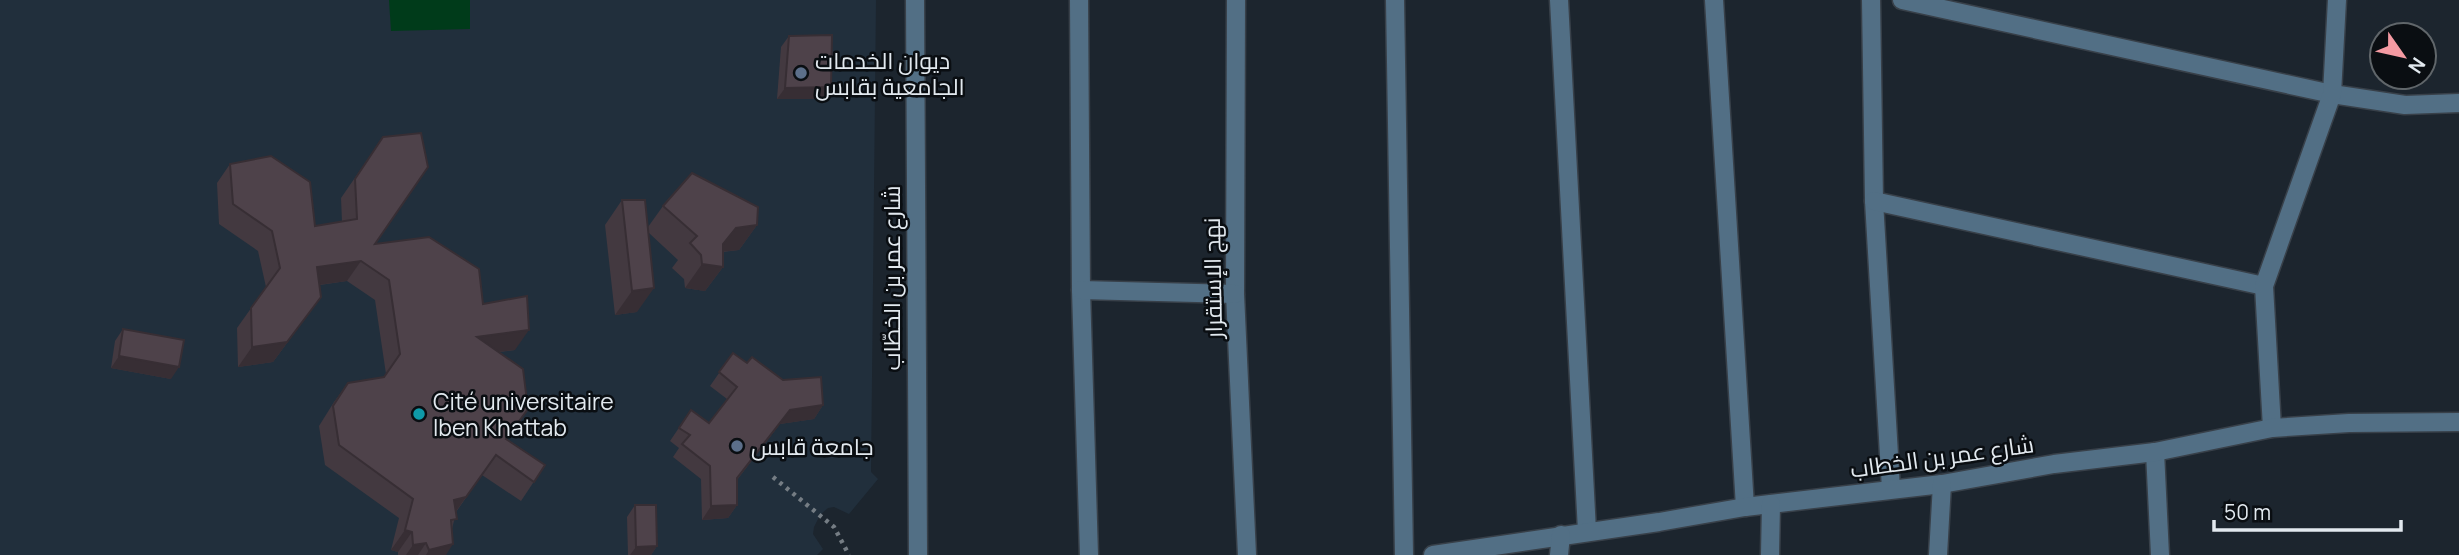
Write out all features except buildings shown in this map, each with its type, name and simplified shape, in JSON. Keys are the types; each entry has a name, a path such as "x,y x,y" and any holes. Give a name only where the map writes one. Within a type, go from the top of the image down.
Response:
{"street":[{"name":"شارع عمر بن الخطّاب","path":"915,0 918,555"},
{"path":"1079,0 1081,290 1089,555"},
{"name":"نهج الإستقرار","path":"1236,0 1236,294 1247,555"},
{"path":"1395,0 1404,555"},
{"path":"1559,0 1587,531"},
{"path":"1714,0 1745,507"},
{"path":"1871,0 1874,201 1891,489"},
{"path":"1902,0 2332,94 2404,105 2459,103"},
{"path":"2272,428 2264,286 2332,94 2337,0"},
{"path":"1874,201 2264,286"},
{"path":"1081,290 1236,294"},
{"name":"شارع عمر بن الخطاب","path":"1433,555 1745,507 1942,484 2054,464 2155,452 2272,428 2432,420 2459,422"},
{"path":"2155,452 2160,555"},
{"path":"1938,555 1942,484"},
{"path":"1770,555 1772,504"},
{"path":"1559,555 1561,535"}],"path":[{"path":"774,477 834,527 849,555"}],"shaded area":[{"path":"0,0 876,0 871,472 878,479 849,514 834,507 828,508 820,515 813,534 823,549 817,555 0,555"}],"green space":[{"path":"389,0 470,0 470,29 391,31"}],"place":[{"name":"ديوان الخدمات الجامعية بقابس","path":"801,73"},
{"name":"Cité universitaire Iben Khattab","path":"419,414"},
{"name":"جامعة قابس","path":"737,446"}]}
